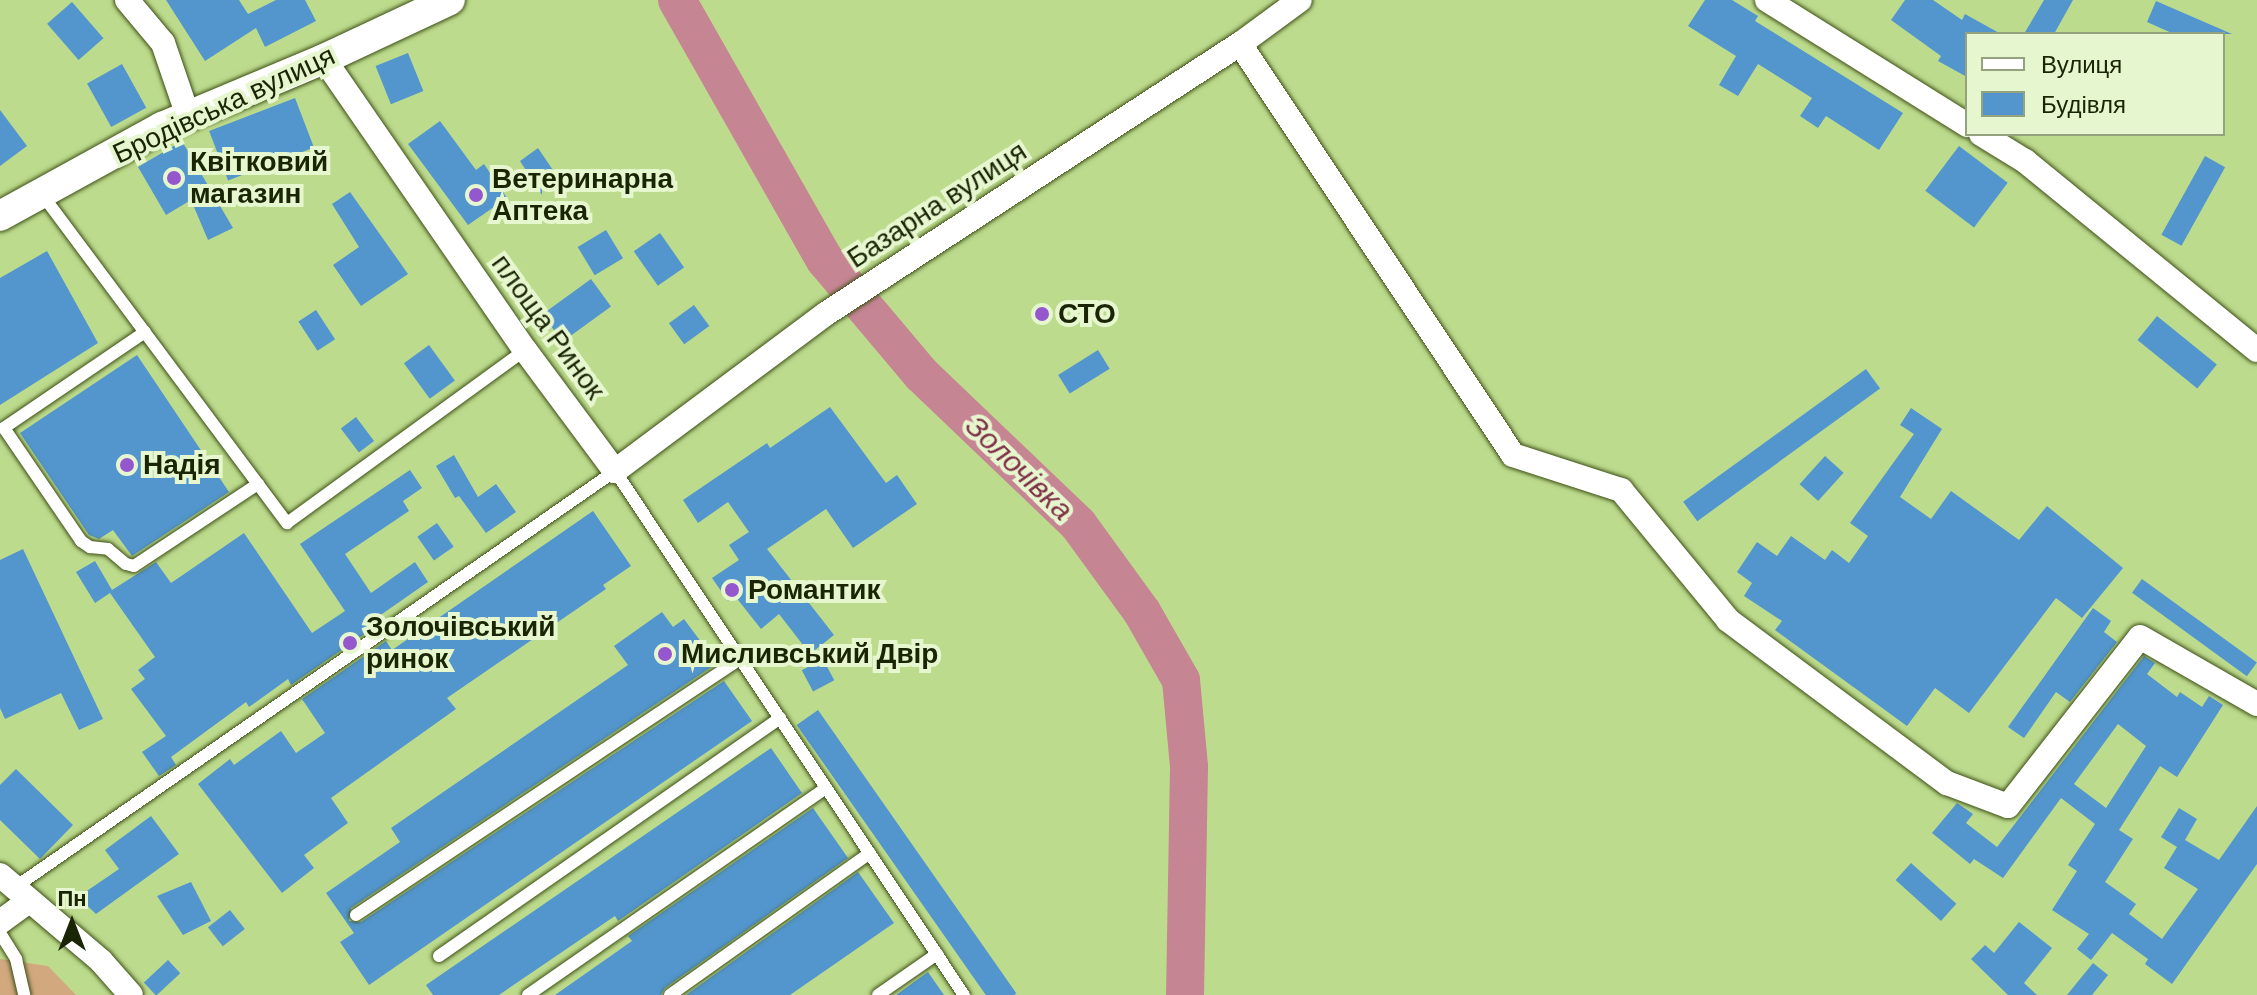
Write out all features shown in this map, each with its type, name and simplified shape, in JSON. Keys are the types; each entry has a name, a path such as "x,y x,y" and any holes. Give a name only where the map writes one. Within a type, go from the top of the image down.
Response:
{"street":[{"path":"127,0 163,43 188,116"},
{"name":"Бродівська вулиця","path":"0,216 188,116 324,59 450,0"},
{"name":"Базарна вулиця","path":"615,471 827,313 1240,44 1300,0"},
{"path":"1767,0 1965,124"},
{"path":"1240,44 1513,455 1621,490 1728,620 1947,783 2008,806 2140,637 2257,704"},
{"name":"площа Ринок","path":"324,59 525,350 615,471"},
{"path":"1984,136 2025,161 2257,350"},
{"path":"0,922 14,888 101,961 131,995"}],"lane":[{"path":"41,193 287,523 525,350"},
{"path":"145,332 4,428 81,541 90,547 108,549 126,564 134,566 258,484"},
{"path":"14,888 615,471 964,995"},
{"path":"356,915 740,659"},
{"path":"439,956 780,718"},
{"path":"528,995 826,788"},
{"path":"670,995 870,853"},
{"path":"0,933 16,959 24,995"},
{"path":"878,995 937,954"}],"shaded area":[{"path":"0,959 48,966 76,995 0,995"}],"building":[{"path":"166,0 239,0 248,14 276,0 305,0 316,21 265,47 256,28 205,61"},
{"path":"1705,0 1732,0 1758,16 1755,21 1903,113 1879,150 1826,116 1818,128 1800,116 1812,98 1758,64 1738,96 1719,85 1736,56 1688,26"},
{"path":"1905,0 1933,0 1962,20 1965,14 1997,32 1965,32 1965,76 1938,61 1941,56 1891,20"},
{"path":"2044,0 2073,0 2055,32 2025,32"},
{"path":"2156,1 2232,34 2170,32 2147,22"},
{"path":"72,2 103,38 79,60 47,24"},
{"path":"408,53 423,91 391,104 376,66"},
{"path":"122,64 146,108 111,127 87,83"},
{"path":"295,98 314,147 228,180 209,131"},
{"path":"0,110 27,146 0,166"},
{"path":"440,121 476,170 484,164 507,198 468,225 408,144"},
{"name":"Квітковий магазин","path":"182,141 233,228 208,240 191,200 166,215 138,167"},
{"path":"1959,146 2008,183 1974,227 1925,191"},
{"path":"538,148 557,176 542,186 542,195 520,161"},
{"path":"2205,156 2225,167 2181,246 2161,235"},
{"path":"350,192 408,274 361,306 333,265 359,247 332,204"},
{"path":"606,230 623,258 595,275 578,247"},
{"path":"660,233 684,267 658,286 634,251"},
{"path":"47,251 98,343 0,405 0,278"},
{"path":"591,279 611,307 562,342 542,314"},
{"path":"694,305 709,326 684,344 669,323"},
{"path":"316,310 335,339 317,351 298,321"},
{"path":"2157,316 2217,364 2197,389 2137,340"},
{"path":"429,345 455,381 430,399 404,363"},
{"path":"1098,350 1110,369 1070,394 1058,375"},
{"name":"Надія","path":"137,355 229,492 132,556 113,530 99,539 89,535 20,433"},
{"path":"1866,369 1880,388 1697,521 1683,502"},
{"path":"830,407 886,483 897,475 917,504 853,548 826,509 767,549 834,635 810,654 779,614 761,629 735,596 728,601 712,578 739,560 729,545 749,532 728,502 698,523 683,500 767,443 770,448"},
{"path":"1911,408 1942,429 1900,497 1931,519 1951,491 2019,540 2047,506 2123,568 2082,618 2056,598 1969,713 1935,688 1907,726 1775,630 1782,621 1744,596 1752,583 1737,572 1757,542 1777,556 1791,536 1825,560 1832,550 1849,563 1868,536 1850,523 1914,434 1900,425"},
{"path":"356,417 374,441 359,452 341,428"},
{"path":"454,455 478,497 496,484 516,512 486,533 459,496 455,498 436,466"},
{"path":"1825,456 1844,473 1818,501 1800,484"},
{"path":"410,470 422,488 403,501 409,511 345,554 371,593 415,562 428,582 372,621 376,626 291,685 288,679 249,707 246,702 171,757 176,765 159,776 142,752 166,736 131,689 145,679 138,670 155,657 110,593 95,603 76,572 95,561 112,590 156,562 171,583 244,533 312,633 345,611 300,544"},
{"path":"593,511 631,566 603,585 606,589 447,698 456,709 331,798 348,823 304,855 314,868 282,893 198,784 230,759 234,765 281,731 296,753 325,733 302,699 386,641 392,650"},
{"path":"437,523 454,547 434,561 417,537"},
{"path":"23,549 103,719 79,730 61,693 5,719 0,708 0,560"},
{"path":"2142,579 2257,662 2247,676 2132,593"},
{"path":"2093,608 2111,621 2104,632 2117,642 2070,702 2056,692 2024,738 2008,727"},
{"path":"662,612 673,627 684,619 716,662 713,666 351,908 349,921 361,922 724,681 752,721 369,985 340,942 354,933 326,893 400,842 391,828 628,665 614,646"},
{"path":"2144,656 2155,663 2147,674 2177,697 2180,692 2202,707 2209,696 2223,705 2177,777 2160,766 2119,830 2133,839 2105,882 2136,904 2129,914 2162,939 2198,889 2164,868 2177,847 2161,837 2179,808 2197,819 2185,840 2219,860 2257,806 2257,864 2172,984 2145,964 2148,959 2112,933 2091,960 2077,949 2089,934 2052,910 2077,871 2068,865 2095,824 2061,798 2003,878 1974,859 1970,864 1932,833 1957,803 1973,814 1966,823 1997,847","holes":["2118,724 2146,746 2106,808 2074,784"]},
{"path":"823,659 834,680 813,691 802,670"},
{"path":"818,710 1016,993 986,995 797,725"},
{"path":"771,748 802,793 618,921 615,916 499,995 433,995 426,985"},
{"path":"16,769 73,825 40,859 0,820 0,785"},
{"path":"813,808 848,858 665,988 661,995 555,995 632,941 628,936"},
{"path":"151,816 179,854 96,914 78,897 119,869 105,850"},
{"path":"1911,863 1956,904 1941,921 1896,880"},
{"path":"858,872 894,923 790,995 686,995"},
{"path":"191,882 211,921 183,935 157,896"},
{"path":"230,910 245,929 223,946 208,927"},
{"path":"2019,922 2052,948 2024,983 2037,995 2008,995 1971,959 1985,945 1994,953"},
{"path":"168,960 180,973 157,995 144,983"},
{"path":"2093,963 2108,975 2092,995 2067,995"},
{"path":"928,972 944,995 896,995"}],"waterway":[{"name":"Золочівка","path":"677,0 825,260 922,375 1078,524 1142,612 1181,680 1189,767 1185,995"}],"place":[{"name":"Квітковий магазин","path":"174,178"},
{"name":"Ветеринарна Аптека","path":"476,195"},
{"name":"СТО","path":"1042,314"},
{"name":"Надія","path":"127,465"},
{"name":"Романтик","path":"732,590"},
{"name":"Золочівський ринок","path":"350,643"},
{"name":"Мисливський Двір","path":"665,654"}]}
